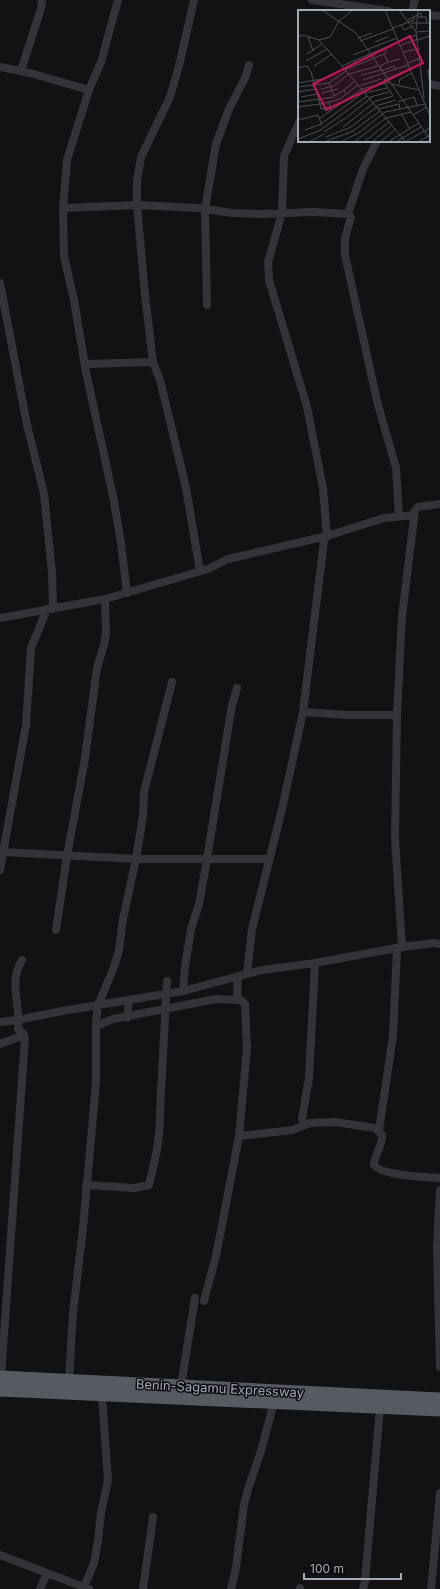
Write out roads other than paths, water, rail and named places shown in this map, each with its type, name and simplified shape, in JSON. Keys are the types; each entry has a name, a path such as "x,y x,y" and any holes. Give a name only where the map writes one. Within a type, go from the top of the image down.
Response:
{"highway":[{"name":"Benin-Sagamu Expressway","path":"0,1381 69,1380 440,1399"},
{"path":"0,1381 102,1396 440,1410"}],"street":[{"path":"21,71 41,8 42,0"},
{"path":"118,0 101,62 89,90 68,160 63,208 64,256 74,300 85,364 114,496 122,543 127,593"},
{"path":"194,0 179,66 170,97 141,157 137,181 137,205 153,362 160,380 186,488 200,571"},
{"path":"312,0 343,2 384,10"},
{"path":"412,10 415,0"},
{"path":"430,15 440,16"},
{"path":"207,305 205,209 216,144 229,109 245,78 249,65"},
{"path":"0,67 21,71 89,90"},
{"path":"430,84 440,86"},
{"path":"246,973 252,928 282,809 303,712 324,541 327,536 323,488 307,408 270,280 268,262 282,213 284,156 298,124"},
{"path":"376,142 362,169 348,214 350,216 345,238 345,255 377,400 396,468 399,516"},
{"path":"63,208 137,205 205,209 232,213 313,212 348,214"},
{"path":"0,283 27,425 44,494 52,572 50,608 31,648 26,725 0,870"},
{"path":"85,364 153,362"},
{"path":"402,946 395,838 397,715 402,616 415,510 418,507 440,504"},
{"path":"0,618 105,599 200,571 228,559 327,536 384,518 414,515"},
{"path":"56,930 67,856 86,758 97,668 106,634 105,599"},
{"path":"69,1380 73,1314 96,1083 96,1026 98,1005 114,967 119,950 122,919 136,859 143,816 144,792 172,682"},
{"path":"183,991 184,967 191,929 199,904 232,705 237,688"},
{"path":"303,712 348,715 397,715"},
{"path":"3,852 136,859 269,859"},
{"path":"0,1022 18,1024 98,1005 183,991 246,973 315,963 402,946 434,943 440,944"},
{"path":"379,1130 393,1036 397,949 402,946"},
{"path":"16,1038 18,1024 16,973 22,960"},
{"path":"302,1119 309,1078 315,963"},
{"path":"237,999 238,976"},
{"path":"166,981 166,1009"},
{"path":"164,1102 166,981"},
{"path":"86,1185 135,1188 149,1185 161,1130 160,1103 166,981"},
{"path":"165,994 166,1009"},
{"path":"96,1026 113,1019 127,1018 216,999 237,999 241,1000 244,1004 247,1049 239,1136 216,1256 204,1301"},
{"path":"127,1018 129,1001"},
{"path":"0,1381 20,1133 24,1035 18,1024"},
{"path":"0,1044 24,1035"},
{"path":"239,1136 293,1130 310,1123 335,1122 375,1128 379,1130 383,1140 374,1159 375,1166 386,1172 440,1178"},
{"path":"440,1190 437,1248 440,1367"},
{"path":"181,1386 195,1298"},
{"path":"0,1555 86,1588 94,1563 101,1513 108,1480 102,1396"},
{"path":"231,1589 236,1568 244,1504 261,1451 274,1402"},
{"path":"363,1589 365,1581 380,1407"},
{"path":"431,1589 440,1493"},
{"path":"143,1589 153,1517"},
{"path":"40,1589 47,1573"}]}
